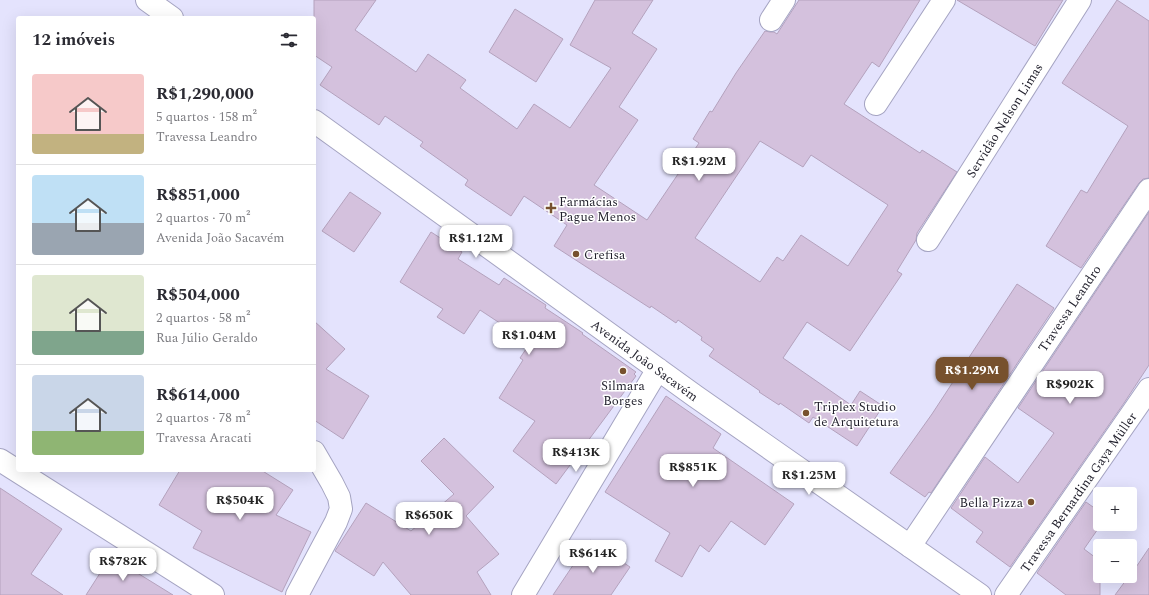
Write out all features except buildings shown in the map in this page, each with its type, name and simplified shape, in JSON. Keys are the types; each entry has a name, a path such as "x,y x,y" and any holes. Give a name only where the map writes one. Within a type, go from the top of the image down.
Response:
{"street":[{"path":"147,0 169,16"},
{"path":"771,20 784,0"},
{"path":"876,104 944,0"},
{"name":"Servidão Nelson Limas","path":"928,240 1080,0"},
{"name":"Avenida João Sacavém","path":"316,122 658,369 980,595"},
{"name":"Travessa Leandro","path":"910,546 1149,190"},
{"path":"524,595 658,369"},
{"name":"Travessa Bernardina Gaya Müller","path":"1006,595 1149,389"},
{"path":"297,595 336,522 340,509 339,497 316,455"},
{"path":"0,460 16,470"},
{"path":"19,472 213,595"}],"place":[{"name":"Farmácias Pague Menos","path":"551,208"},
{"name":"Crefisa","path":"576,254"},
{"name":"Silmara Borges","path":"623,371"},
{"name":"Triplex Studio de Arquitetura","path":"806,413"},
{"name":"Bella Pizza","path":"1031,502"}]}
